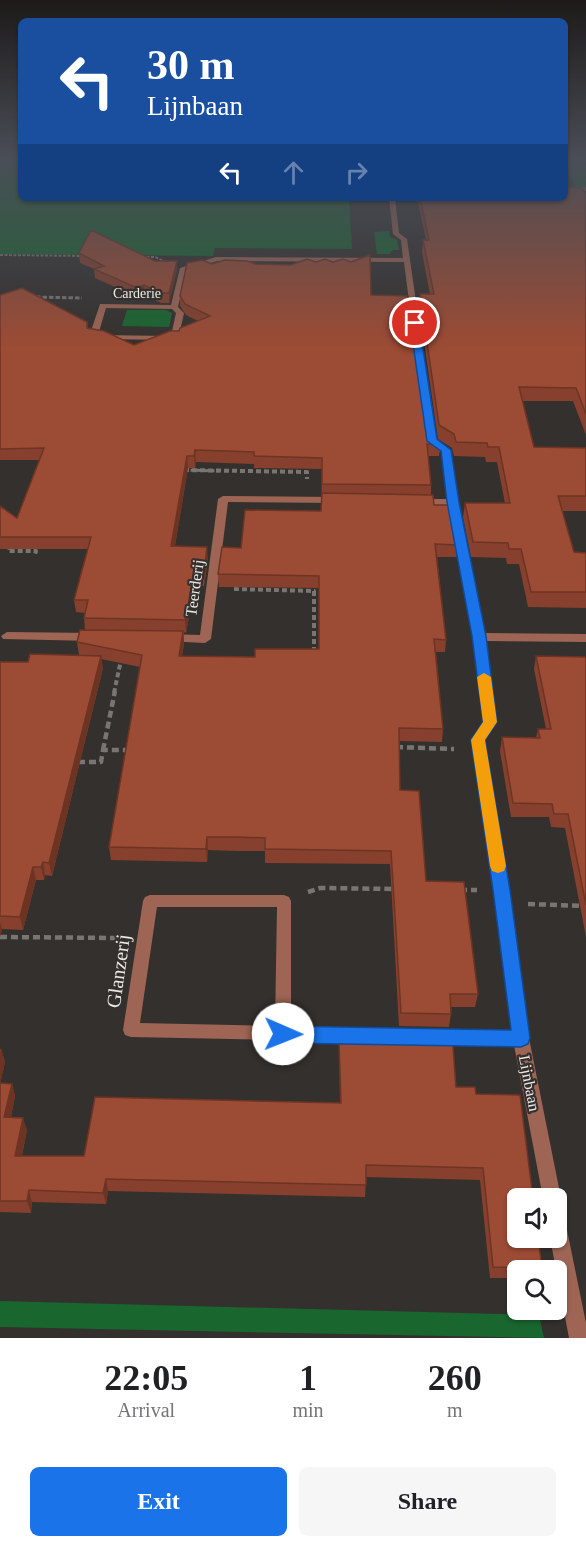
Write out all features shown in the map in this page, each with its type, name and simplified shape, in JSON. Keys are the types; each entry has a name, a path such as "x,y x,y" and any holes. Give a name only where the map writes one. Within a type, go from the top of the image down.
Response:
{"street":[{"path":"395,221 396,234 404,239 405,260 432,441 446,450 453,502 479,636 490,722 478,740 479,749"},
{"path":"183,270 216,259 405,260"},
{"name":"Carderie","path":"174,307 183,270"},
{"name":"Carderie","path":"103,306 174,307 180,314 175,338 93,337 103,306"},
{"name":"Teerderij","path":"160,638 205,639 223,499 351,501"},
{"path":"408,502 453,502"},
{"path":"7,636 126,638"},
{"path":"479,636 586,638"},
{"name":"Lijnbaan","path":"479,749 521,1038 550,1188"},
{"name":"Glanzerij","path":"284,901 150,901 131,1030 521,1038"},
{"path":"283,1034 284,901"},
{"path":"561,1248 579,1338"}],"path":[{"path":"0,255 84,256"},
{"path":"131,256 155,257 183,270"},
{"path":"28,297 95,298 105,303 103,306"},
{"path":"177,470 307,472 306,500"},
{"path":"11,542 8,551 36,551 36,554"},
{"path":"211,589 314,591 311,618 314,663"},
{"path":"67,762 101,762 126,638"},
{"path":"389,747 479,749"},
{"path":"103,750 138,751"},
{"path":"284,901 320,888 400,889"},
{"path":"456,890 586,906"},
{"path":"0,936 144,938"}],"green space":[{"path":"0,221 350,221 352,249 215,248 213,256 0,254"},
{"path":"389,231 390,237 397,240 399,250 393,250 389,254 377,254 374,232"},
{"path":"127,310 166,310 172,313 169,327 122,326"},
{"path":"0,1301 507,1314 507,1320 540,1320 544,1338 0,1327"}],"building":[{"path":"425,221 586,221 586,414 576,388 519,387 534,447 586,448 586,496 558,496 574,552 586,553 586,592 531,592 521,549 509,549 508,543 473,542 465,503 510,503 499,447 488,447 487,443 456,442 454,434 439,425 420,294 434,294 423,240 429,240"},
{"path":"91,230 155,261 177,261 169,293 161,293 144,285 137,288 94,269 104,266 79,253"},
{"path":"370,255 371,295 408,296 426,430 441,444 427,444 431,485 322,484 322,458 254,456 254,452 195,450 194,456 187,456 171,546 207,547 204,574 194,574 185,620 84,618 88,600 74,600 91,537 0,537 0,506 17,518 44,448 0,449 0,295 22,288 87,322 87,328 104,331 134,345 170,331 179,331 180,328 210,316 185,304 180,296 187,263 202,260 212,264 225,260 291,265 307,259 316,262 325,259 333,262 343,259 351,262"},
{"path":"322,493 433,495 434,505 450,505 458,545 435,544 446,640 434,639 443,729 399,728 400,790 419,791 426,881 464,882 478,994 450,994 451,1014 401,1013 391,851 265,849 265,838 236,837 207,837 206,849 109,847 142,655 77,642 80,630 183,631 179,656 255,657 255,649 319,649 319,576 218,574 222,547 241,548 245,510 321,511"},
{"path":"30,654 101,656 49,863 43,862 41,867 33,867 20,917 0,916 0,662 28,662"},
{"path":"536,656 586,657 586,905 568,814 554,814 552,804 513,803 502,737 540,738 538,729 551,729"},
{"path":"402,1032 452,1033 456,1087 475,1087 476,1094 520,1095 532,1188 507,1188 507,1248 539,1248 541,1260 507,1260 507,1267 493,1267 483,1168 366,1165 366,1185 106,1179 103,1193 29,1190 27,1201 0,1201 0,1083 12,1084 4,1117 23,1118 15,1156 84,1156 95,1097 341,1103 339,1043 402,1044"}],"slow traffic":[{"path":"484,677 490,722 478,740 498,866"}],"route":[{"path":"283,1034 521,1038 502,890 478,740 490,722 479,636 453,502 446,450 432,441 415,323"}]}
